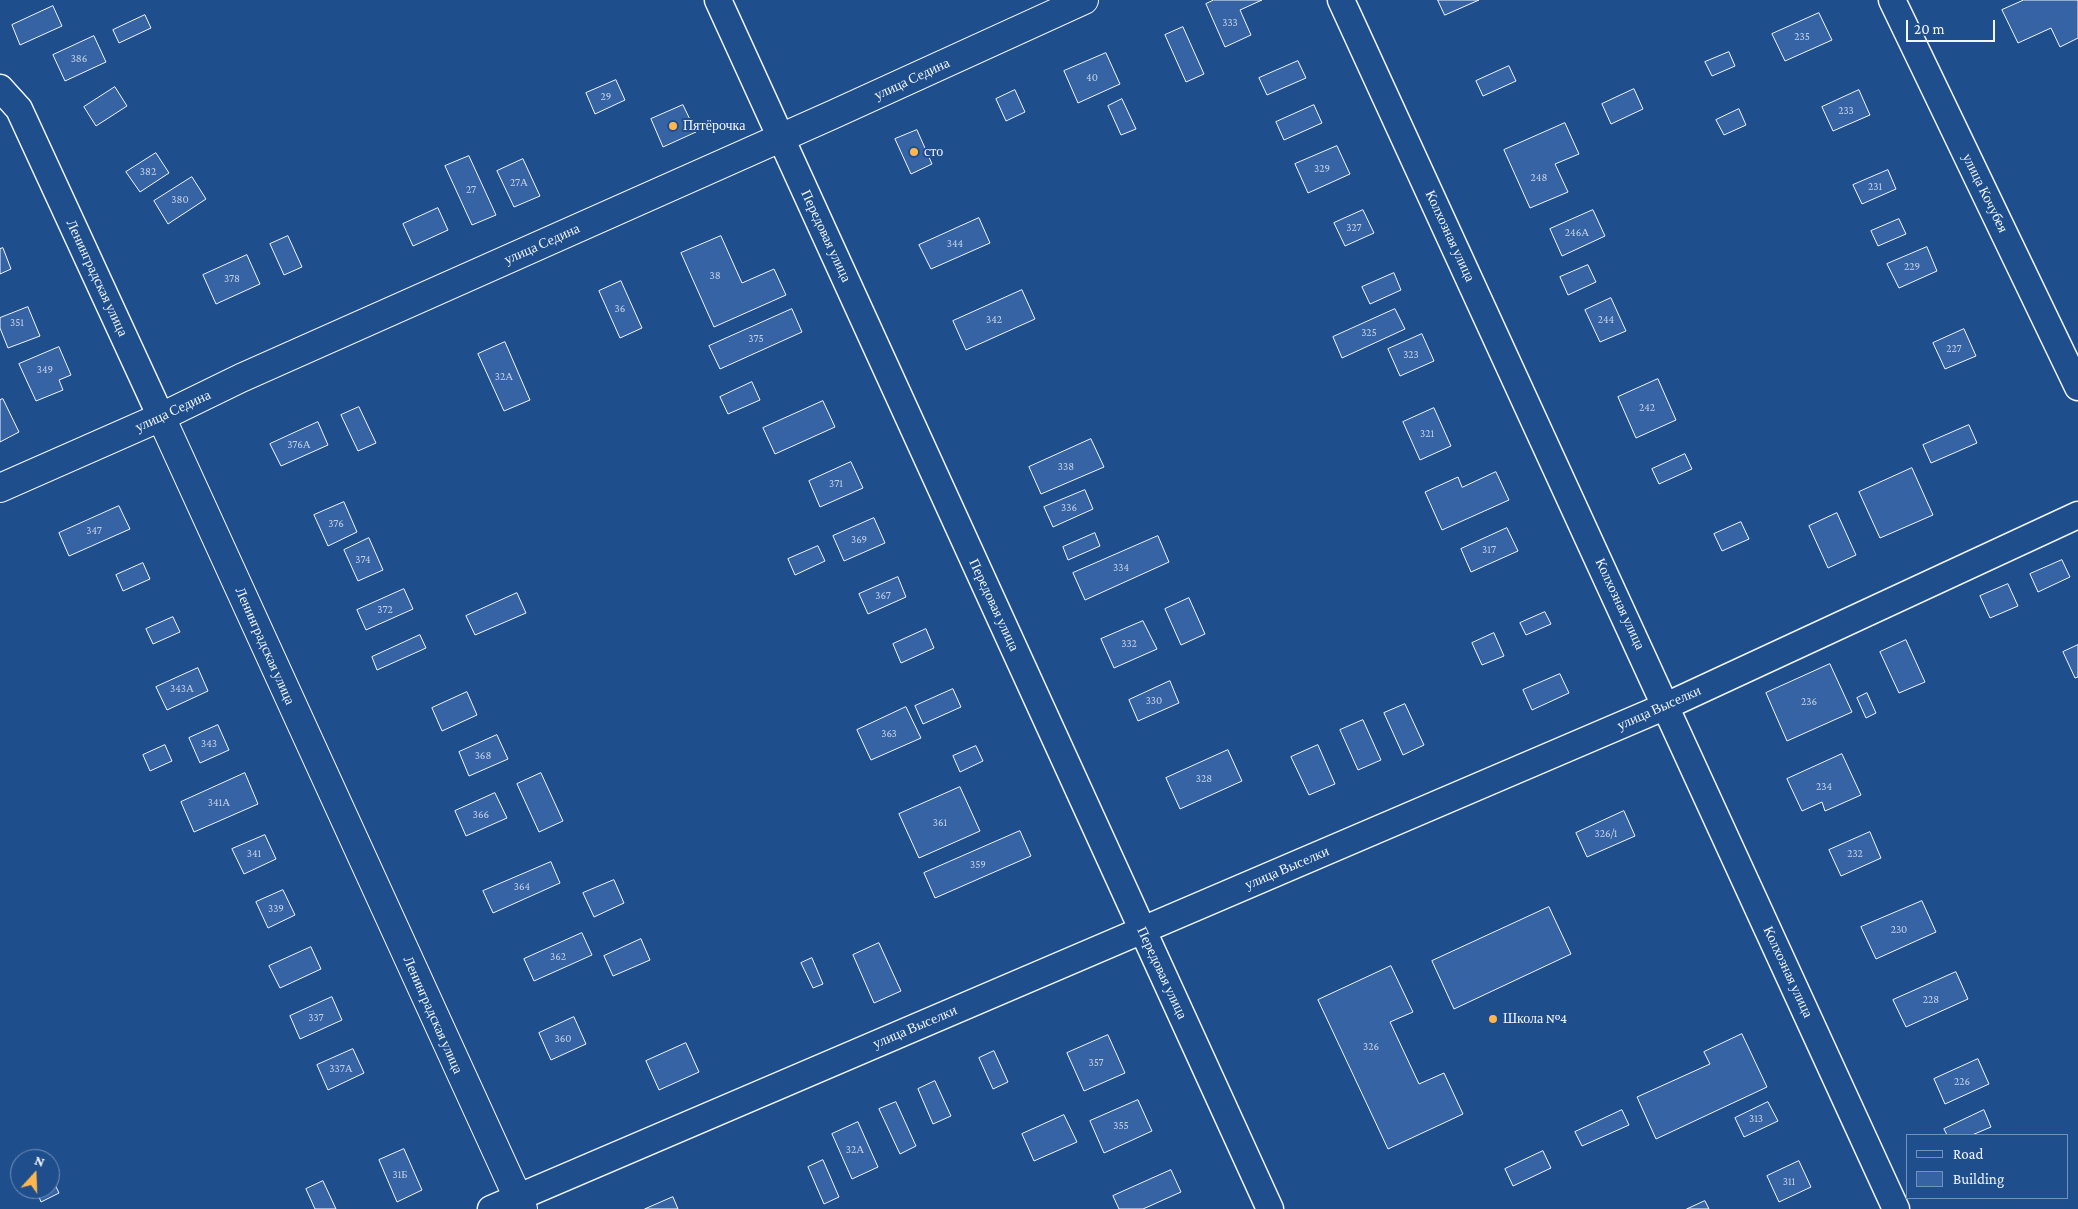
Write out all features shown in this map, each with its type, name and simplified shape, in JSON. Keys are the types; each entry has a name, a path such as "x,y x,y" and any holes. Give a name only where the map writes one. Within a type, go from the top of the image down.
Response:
{"main road":[{"name":"улица Седина","path":"0,488 1084,0"},
{"name":"Ленинградская улица","path":"161,417 494,1148 521,1203"}],"street":[{"name":"Передовая улица","path":"718,0 1270,1209"},
{"name":"Колхозная улица","path":"1342,0 1896,1209"},
{"name":"улица Кочубея","path":"1892,0 2078,387"},
{"name":"Ленинградская улица","path":"0,88 19,109 161,417"},
{"name":"улица Выселки","path":"491,1209 521,1203 1142,930 1666,706 2078,515"}],"building":[{"path":"1214,0 1262,0 1240,10 1251,35 1225,47 1206,4"},
{"path":"1438,0 1479,0 1445,15"},
{"path":"2024,0 2078,0 2078,38 2060,47 2051,28 2018,43 2002,10"},
{"path":"53,6 62,26 20,45 12,25"},
{"path":"1819,13 1832,40 1785,61 1772,34"},
{"path":"145,15 151,28 119,43 113,30"},
{"path":"1183,27 1204,74 1186,82 1165,35"},
{"path":"94,36 106,62 65,81 53,55"},
{"path":"1729,52 1735,66 1712,76 1705,62"},
{"path":"1106,53 1120,84 1078,103 1064,71"},
{"path":"1298,61 1306,78 1267,95 1259,78"},
{"path":"1509,66 1516,81 1483,96 1476,81"},
{"path":"616,80 625,100 595,114 586,93"},
{"path":"115,87 127,106 96,126 84,107"},
{"path":"1634,89 1643,109 1611,124 1602,104"},
{"path":"1015,90 1025,112 1006,121 996,99"},
{"path":"1859,90 1870,115 1833,131 1822,107"},
{"path":"1122,99 1136,129 1121,135 1108,106"},
{"name":"Пятёрочка","path":"683,105 696,132 663,147 651,119"},
{"path":"1314,105 1322,123 1284,140 1276,122"},
{"path":"1739,109 1746,125 1724,135 1716,120"},
{"path":"1565,123 1579,154 1555,164 1568,192 1530,208 1504,150"},
{"name":"сто","path":"917,130 932,164 911,174 895,139"},
{"path":"1337,146 1350,174 1308,193 1295,164"},
{"path":"156,153 169,173 140,192 126,172"},
{"path":"469,156 496,215 472,225 445,166"},
{"path":"523,159 540,196 514,207 497,171"},
{"path":"1888,170 1896,189 1862,204 1853,185"},
{"path":"192,177 206,199 168,224 154,201"},
{"path":"438,208 448,230 413,246 403,224"},
{"path":"1363,210 1374,233 1345,246 1334,223"},
{"path":"1593,210 1605,236 1562,256 1550,229"},
{"path":"979,218 990,243 931,269 919,245"},
{"path":"1899,219 1906,234 1878,246 1871,231"},
{"path":"288,236 302,267 284,275 270,244"},
{"path":"721,236 742,283 774,269 786,295 714,327 681,253"},
{"path":"1927,247 1937,271 1899,288 1887,264"},
{"path":"3,248 11,269 0,274 0,249"},
{"path":"247,255 260,284 216,304 203,275"},
{"path":"1588,265 1596,282 1568,295 1560,277"},
{"path":"1394,273 1401,290 1370,304 1362,287"},
{"path":"621,281 642,328 620,338 599,291"},
{"path":"1022,290 1035,319 966,350 953,321"},
{"path":"1611,298 1626,331 1600,342 1585,310"},
{"path":"28,307 40,336 8,348 0,328 0,318"},
{"path":"792,309 802,332 720,369 709,346"},
{"path":"1395,309 1405,329 1342,358 1333,337"},
{"path":"1964,329 1976,356 1945,369 1933,343"},
{"path":"1422,334 1434,361 1400,376 1388,349"},
{"path":"505,342 530,400 504,411 478,354"},
{"path":"59,347 71,375 59,380 63,390 36,401 19,364"},
{"path":"1658,379 1676,420 1636,438 1618,397"},
{"path":"752,382 760,400 728,414 720,397"},
{"path":"3,399 19,432 0,442 0,400"},
{"path":"823,401 835,427 775,454 763,428"},
{"path":"359,407 376,443 358,451 341,415"},
{"path":"1434,408 1451,446 1420,460 1403,422"},
{"path":"318,422 328,445 281,466 270,444"},
{"path":"1969,425 1977,443 1931,463 1923,445"},
{"path":"1091,439 1104,467 1041,494 1029,467"},
{"path":"1685,454 1692,469 1659,484 1652,469"},
{"path":"851,462 863,488 820,507 809,481"},
{"path":"1912,468 1933,515 1880,538 1859,492"},
{"path":"1496,472 1509,500 1442,530 1425,492 1458,477 1462,487"},
{"path":"1085,490 1093,509 1053,527 1044,507"},
{"path":"344,502 357,532 328,546 314,515"},
{"path":"119,506 130,529 69,556 59,533"},
{"path":"1837,513 1856,555 1828,568 1809,526"},
{"path":"874,518 885,543 844,561 833,536"},
{"path":"1741,522 1749,539 1722,551 1714,534"},
{"path":"1507,528 1518,551 1471,572 1461,549"},
{"path":"1095,533 1100,546 1068,560 1063,547"},
{"path":"1158,536 1169,562 1085,600 1073,573"},
{"path":"369,538 383,570 358,581 344,550"},
{"path":"818,546 825,561 795,575 788,559"},
{"path":"2062,560 2070,577 2038,592 2030,574"},
{"path":"143,563 150,579 123,591 116,575"},
{"path":"898,577 906,597 868,614 859,594"},
{"path":"2008,584 2018,606 1990,618 1980,596"},
{"path":"404,589 413,609 366,630 357,610"},
{"path":"517,593 526,613 475,635 466,616"},
{"path":"1189,598 1205,634 1181,645 1165,609"},
{"path":"1545,612 1551,624 1526,635 1520,623"},
{"path":"173,617 180,632 153,644 146,629"},
{"path":"1143,621 1157,649 1114,668 1101,639"},
{"path":"926,629 934,648 901,663 893,644"},
{"path":"1494,633 1504,656 1482,665 1472,643"},
{"path":"420,635 426,648 377,670 372,657"},
{"path":"1906,640 1925,682 1899,693 1880,652"},
{"path":"2078,645 2078,677 2075,678 2063,652"},
{"path":"1830,664 1852,712 1787,741 1766,693"},
{"path":"198,668 208,691 167,710 156,687"},
{"path":"1560,674 1569,693 1532,710 1523,690"},
{"path":"1170,681 1179,703 1138,721 1129,700"},
{"path":"953,689 961,707 923,724 915,706"},
{"path":"467,692 477,715 442,731 432,708"},
{"path":"1867,693 1876,713 1866,718 1857,698"},
{"path":"1405,704 1424,745 1403,755 1384,713"},
{"path":"906,707 921,738 871,760 857,730"},
{"path":"1363,720 1381,760 1358,770 1340,730"},
{"path":"218,725 229,750 200,763 189,738"},
{"path":"497,735 508,759 469,776 459,752"},
{"path":"165,745 172,761 150,771 143,755"},
{"path":"1318,745 1335,784 1309,795 1291,757"},
{"path":"976,746 983,761 960,772 953,756"},
{"path":"1228,750 1242,781 1180,809 1166,778"},
{"path":"1842,754 1861,795 1825,811 1822,802 1802,811 1787,779"},
{"path":"245,773 258,804 194,832 181,802"},
{"path":"541,773 563,821 539,832 517,784"},
{"path":"960,787 980,831 919,858 899,814"},
{"path":"495,793 507,818 466,836 455,811"},
{"path":"1624,811 1635,836 1587,857 1576,833"},
{"path":"1020,831 1031,856 935,898 924,873"},
{"path":"1870,832 1881,858 1841,876 1829,850"},
{"path":"265,835 276,859 244,874 232,849"},
{"path":"551,862 560,883 493,913 483,891"},
{"path":"614,880 624,903 594,917 583,893"},
{"path":"283,890 295,915 268,928 256,902"},
{"path":"1922,901 1936,932 1876,959 1861,927"},
{"path":"1549,907 1571,954 1454,1009 1432,961"},
{"path":"582,933 592,955 534,981 524,959"},
{"path":"641,939 650,960 613,976 604,956"},
{"path":"879,943 901,991 874,1003 853,955"},
{"path":"311,947 321,969 280,988 269,966"},
{"path":"812,958 823,984 813,988 801,963"},
{"path":"1391,966 1413,1012 1390,1022 1419,1084 1444,1073 1463,1114 1388,1149 1318,1000"},
{"path":"1956,972 1968,999 1906,1027 1893,1000"},
{"path":"332,997 342,1020 300,1039 290,1016"},
{"path":"574,1017 586,1044 551,1060 539,1033"},
{"path":"1742,1034 1767,1087 1656,1139 1637,1097 1710,1064 1704,1052"},
{"path":"1108,1035 1125,1073 1084,1091 1067,1053"},
{"path":"686,1043 699,1072 659,1090 646,1061"},
{"path":"353,1049 364,1073 328,1090 317,1065"},
{"path":"994,1051 1008,1082 993,1089 979,1058"},
{"path":"1978,1059 1989,1084 1945,1104 1934,1079"},
{"path":"935,1081 951,1116 933,1124 918,1089"},
{"path":"1138,1100 1152,1131 1104,1153 1090,1121"},
{"path":"896,1102 916,1146 900,1154 879,1109"},
{"path":"1768,1102 1778,1121 1744,1137 1735,1118"},
{"path":"1622,1110 1629,1125 1582,1146 1575,1132"},
{"path":"1984,1110 1991,1127 1974,1134 1946,1134 1944,1129"},
{"path":"1064,1115 1077,1142 1034,1161 1022,1134"},
{"path":"858,1122 878,1167 852,1179 832,1134"},
{"path":"404,1149 422,1190 397,1202 379,1160"},
{"path":"1543,1151 1551,1168 1513,1186 1505,1169"},
{"path":"823,1160 839,1197 824,1204 808,1167"},
{"path":"1799,1161 1811,1187 1779,1202 1767,1176"},
{"path":"1171,1170 1181,1192 1143,1209 1119,1209 1113,1196"},
{"path":"323,1181 336,1209 315,1209 306,1189"},
{"path":"673,1197 678,1209 645,1209"},
{"path":"1705,1201 1709,1209 1687,1209"}],"place":[{"name":"Пятёрочка","path":"673,126"},
{"name":"сто","path":"914,152"},
{"name":"Школа №4","path":"1493,1019"}]}
